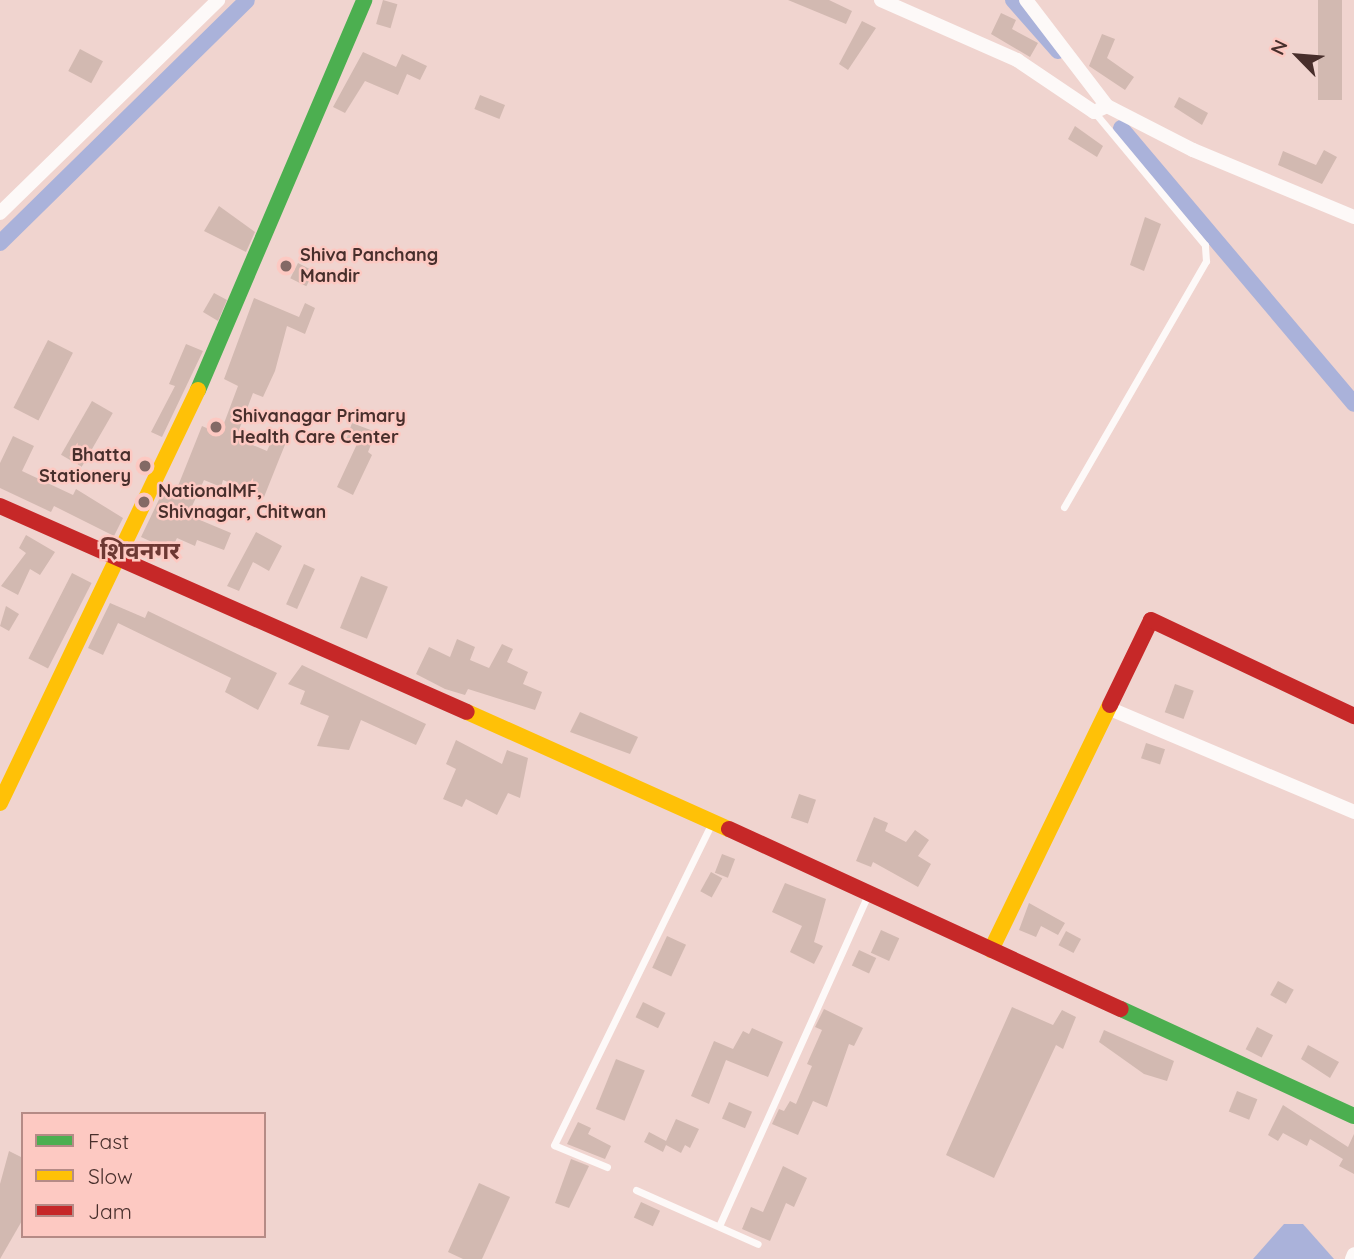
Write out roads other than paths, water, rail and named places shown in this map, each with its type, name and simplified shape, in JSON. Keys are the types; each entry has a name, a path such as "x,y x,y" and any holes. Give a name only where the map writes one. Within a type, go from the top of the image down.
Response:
{"street":[{"path":"0,214 218,0"},
{"path":"0,803 233,317 364,0"},
{"path":"881,0 1017,60 1101,108 1193,150 1354,217"},
{"path":"1027,0 1101,108"},
{"path":"0,506 868,894 1354,1116"},
{"path":"991,950 1152,620 1354,716"},
{"path":"1108,708 1354,812"}],"lane":[{"path":"1064,507 1206,261 1205,245 1101,108"},
{"path":"607,1167 554,1145 710,824"},
{"path":"719,1226 868,894"},
{"path":"636,1190 758,1244"}],"water":[{"path":"1284,1224 1303,1224 1334,1259 1253,1259"}],"waterway":[{"path":"0,243 247,0"},
{"path":"1013,0 1058,51"},
{"path":"1121,128 1354,404"}],"place":[{"name":"Shiva Panchang Mandir","path":"286,266"},
{"name":"Shivanagar Primary Health Care Center","path":"216,427"},
{"name":"Bhatta Stationery","path":"145,466"},
{"name":"NationalMF, Shivnagar, Chitwan","path":"144,502"}],"district":[{"name":"शिवनगर","path":"140,551"}]}
